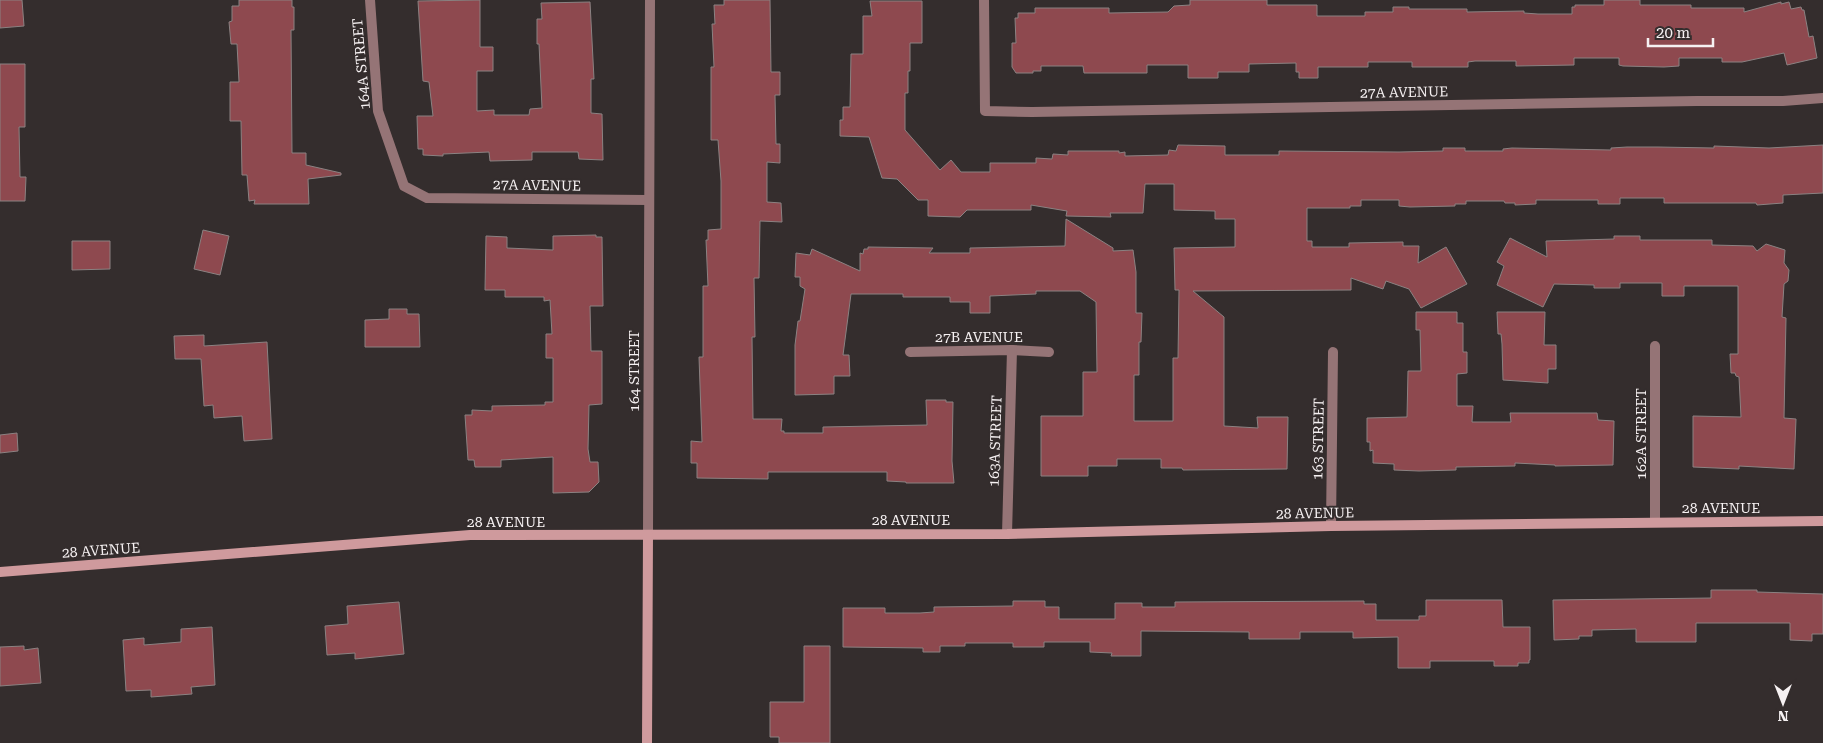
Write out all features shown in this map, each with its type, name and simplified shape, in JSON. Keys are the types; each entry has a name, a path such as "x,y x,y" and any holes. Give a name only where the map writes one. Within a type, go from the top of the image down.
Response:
{"street":[{"name":"164A STREET","path":"370,0 378,111 404,186 427,198"},
{"name":"164 STREET","path":"647,743 650,0"},
{"name":"27A AVENUE","path":"984,0 985,111 1032,112 1783,101 1823,98"},
{"name":"27A AVENUE","path":"427,198 648,200"},
{"name":"162A STREET","path":"1655,346 1655,522"},
{"name":"27B AVENUE","path":"910,352 1012,350 1049,352"},
{"name":"163A STREET","path":"1007,534 1012,350"},
{"name":"163 STREET","path":"1331,526 1333,352"},
{"name":"28 AVENUE","path":"0,572 470,535 1007,534 1331,526 1823,521"}],"building":[{"path":"0,0 22,0 24,26 0,28"},
{"path":"239,0 292,0 292,7 294,7 294,30 291,30 292,153 306,153 306,165 341,173 341,175 308,179 309,204 254,204 255,200 249,201 247,175 242,175 241,121 230,121 230,82 239,82 237,44 231,44 229,22 232,21 232,6 239,6"},
{"path":"480,0 480,47 493,47 493,71 477,71 477,111 494,110 494,115 529,115 530,109 542,108 539,44 537,44 537,19 542,19 541,3 590,2 594,79 591,79 591,113 602,114 603,160 579,159 578,152 532,152 532,160 490,161 489,152 443,154 443,156 423,155 423,149 418,149 417,116 433,116 429,82 423,81 418,1"},
{"path":"724,0 770,0 771,72 780,72 780,95 775,95 776,144 780,144 780,163 767,162 767,202 781,203 782,222 760,221 759,278 754,278 755,337 752,337 753,419 782,419 781,431 784,431 784,433 823,433 823,427 927,425 926,400 953,402 952,461 954,483 887,481 887,472 768,472 768,479 697,478 697,463 691,463 691,441 702,442 699,357 703,357 703,286 708,286 706,240 708,240 708,230 721,229 721,181 718,140 711,140 711,67 714,67 712,24 715,24 714,5 724,5"},
{"path":"1190,0 1267,0 1267,5 1317,5 1317,16 1365,16 1365,12 1393,12 1393,7 1409,7 1409,9 1467,9 1467,12 1524,11 1524,13 1538,14 1572,14 1572,7 1575,7 1575,5 1604,5 1604,0 1640,0 1640,5 1691,5 1691,8 1744,8 1744,12 1781,2 1781,4 1789,2 1791,9 1801,7 1804,10 1809,37 1813,36 1817,58 1787,65 1784,53 1742,62 1722,62 1722,58 1679,58 1679,66 1664,67 1623,66 1619,65 1619,58 1574,58 1574,65 1516,66 1516,61 1475,61 1468,62 1468,67 1412,67 1412,62 1368,62 1368,67 1318,67 1318,78 1299,78 1299,72 1296,72 1296,63 1249,64 1249,72 1218,72 1218,78 1188,78 1188,65 1147,65 1147,73 1084,73 1083,66 1041,66 1041,71 1016,73 1012,67 1012,43 1016,43 1015,18 1018,18 1018,13 1035,13 1035,8 1109,8 1109,13 1168,12 1174,6 1190,5"},
{"path":"870,1 922,1 922,43 910,43 908,93 905,93 905,130 940,170 951,160 961,172 990,172 990,163 1036,163 1036,158 1052,159 1053,154 1068,155 1068,151 1119,151 1119,153 1125,152 1125,156 1168,155 1169,150 1176,151 1178,145 1225,146 1225,155 1279,155 1279,151 1399,152 1443,151 1443,148 1465,148 1465,151 1503,151 1503,149 1512,148 1611,150 1611,148 1627,147 1714,148 1714,146 1769,148 1823,145 1823,193 1783,195 1783,203 1757,205 1756,203 1664,203 1664,198 1620,198 1620,204 1598,204 1598,200 1536,200 1536,204 1515,205 1515,203 1505,203 1504,201 1466,201 1466,204 1455,204 1455,206 1410,207 1399,206 1399,200 1361,200 1361,206 1350,206 1350,208 1307,208 1307,241 1312,241 1312,247 1349,247 1349,243 1403,242 1403,246 1419,246 1418,263 1446,247 1467,284 1421,308 1409,289 1386,281 1383,289 1351,278 1351,290 1193,291 1224,317 1224,426 1258,428 1257,417 1288,417 1287,469 1183,470 1182,468 1161,468 1161,459 1117,459 1117,466 1088,466 1088,476 1041,476 1041,416 1083,416 1083,372 1097,372 1096,302 1080,291 1036,291 1036,294 990,296 990,313 970,313 970,302 950,302 950,297 903,297 903,294 851,294 843,355 849,355 850,376 834,376 834,394 795,395 795,345 805,289 800,286 800,277 795,277 796,253 810,255 812,249 860,271 860,253 863,254 864,249 868,249 868,247 933,248 929,253 970,253 970,248 1065,246 1066,219 1113,248 1113,251 1133,250 1136,272 1136,313 1142,313 1141,342 1139,342 1139,375 1134,375 1134,421 1173,421 1173,358 1178,358 1179,290 1175,290 1174,248 1235,247 1235,219 1215,219 1215,211 1174,210 1174,184 1145,184 1143,213 1110,213 1111,217 1066,216 1067,211 1031,205 1031,210 967,210 960,217 928,216 928,200 918,200 897,179 882,178 869,137 840,136 840,120 843,120 843,107 850,107 851,54 863,54 863,16 872,16"},
{"path":"0,64 25,64 25,127 19,127 20,177 26,177 25,201 0,201"},
{"path":"203,230 229,236 220,275 194,269"},
{"path":"596,235 596,237 602,237 603,306 590,306 591,351 602,351 602,404 589,405 588,449 590,462 598,462 599,482 589,492 553,493 553,457 501,460 501,467 475,467 474,460 468,460 465,415 472,415 472,410 492,411 492,406 545,405 545,402 553,402 553,358 546,358 546,334 552,334 550,300 544,301 544,297 505,297 505,290 485,290 486,236 507,237 507,248 553,250 553,236"},
{"path":"1614,236 1640,236 1640,240 1712,240 1712,245 1753,246 1757,251 1766,244 1785,250 1784,263 1789,270 1788,281 1784,284 1782,317 1786,318 1784,418 1796,419 1794,469 1739,466 1739,469 1693,467 1693,416 1741,417 1739,377 1735,373 1731,373 1730,354 1738,354 1738,286 1684,286 1684,296 1662,296 1662,283 1620,283 1620,288 1594,288 1594,285 1554,284 1543,307 1497,285 1504,266 1497,262 1510,238 1547,257 1546,241 1614,239"},
{"path":"72,241 110,241 110,269 72,270"},
{"path":"389,309 407,309 407,314 419,314 420,347 365,347 365,320 389,319"},
{"path":"1416,312 1457,312 1457,323 1463,323 1463,352 1467,352 1467,373 1457,374 1457,406 1473,406 1472,422 1511,422 1510,413 1597,413 1598,420 1614,421 1613,465 1555,466 1515,463 1515,466 1456,467 1456,470 1419,471 1394,470 1394,464 1373,463 1373,450 1370,451 1370,442 1367,442 1367,418 1407,417 1408,371 1421,371 1420,330 1416,330"},
{"path":"1497,312 1545,312 1544,345 1556,345 1556,369 1548,369 1548,383 1503,380 1502,344 1501,334 1498,334"},
{"path":"204,335 204,346 267,342 272,439 244,441 242,416 214,418 213,405 204,406 201,359 175,359 174,336"},
{"path":"17,433 18,451 0,453 0,435"},
{"path":"1711,590 1757,590 1757,592 1823,594 1823,634 1812,634 1812,641 1790,640 1790,623 1696,623 1696,642 1636,642 1636,629 1592,630 1592,636 1579,636 1579,639 1554,640 1553,600 1711,598"},
{"path":"1426,600 1502,600 1503,627 1530,627 1529,663 1518,663 1518,666 1494,666 1494,661 1430,661 1430,668 1398,668 1398,637 1353,638 1353,632 1300,632 1300,639 1249,639 1249,632 1141,631 1141,656 1111,656 1112,653 1090,652 1090,642 1044,642 1044,647 1013,647 1013,643 965,643 965,646 940,646 940,652 923,652 923,648 843,647 843,608 885,608 885,613 920,613 934,612 934,607 1013,606 1013,601 1045,601 1045,607 1059,607 1059,619 1115,619 1115,603 1142,603 1142,607 1175,607 1175,602 1364,601 1364,604 1376,604 1376,620 1419,620 1419,616 1426,616"},
{"path":"399,602 404,654 355,659 355,653 327,655 325,626 348,624 347,606"},
{"path":"212,627 215,685 191,687 192,694 151,697 151,690 126,691 123,640 144,638 144,645 181,642 181,629"},
{"path":"24,646 24,650 38,648 41,683 0,686 0,647"},
{"path":"804,646 830,646 830,743 779,743 779,737 770,737 770,702 804,702"}]}
